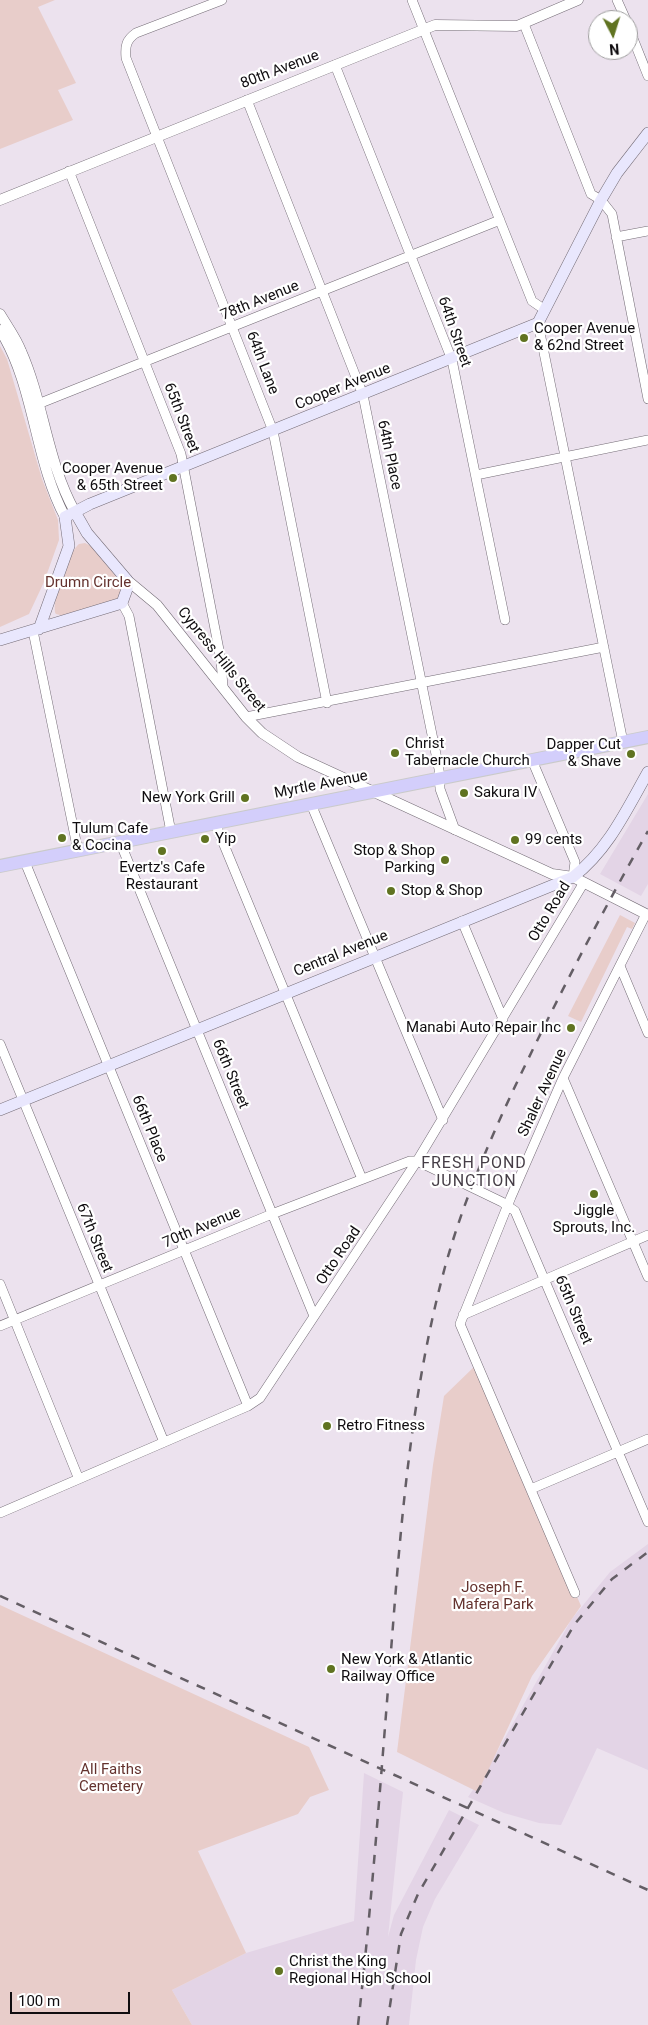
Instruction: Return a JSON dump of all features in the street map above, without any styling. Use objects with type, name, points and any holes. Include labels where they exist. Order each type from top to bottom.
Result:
[{"type":"main road","points":[[538,323],[617,172],[648,133]]},
{"type":"main road","name":"Cooper Avenue","points":[[70,514],[184,466],[452,360],[538,323]]},
{"type":"main road","points":[[36,630],[69,546],[70,514]]},
{"type":"main road","name":"Cypress Hills Street","points":[[70,514],[126,580]]},
{"type":"main road","points":[[69,546],[79,540],[92,540]]},
{"type":"main road","points":[[0,640],[122,602],[127,589],[126,580]]},
{"type":"main road","name":"Myrtle Avenue","points":[[0,866],[648,737]]},
{"type":"main road","name":"Central Avenue","points":[[0,1110],[572,877],[587,866],[608,843],[648,772]]},
{"type":"street","name":"64th Lane","points":[[222,0],[136,33],[128,39],[125,48],[126,58],[273,431],[327,703]]},
{"type":"street","points":[[412,0],[532,301],[545,310]]},
{"type":"street","name":"80th Avenue","points":[[0,200],[157,135],[435,25],[517,26],[578,0]]},
{"type":"street","points":[[524,24],[591,194],[601,200],[612,214],[648,398]]},
{"type":"street","points":[[638,51],[648,76]]},
{"type":"street","name":"64th Street","points":[[335,65],[452,360],[505,620]]},
{"type":"street","name":"64th Place","points":[[247,100],[363,395],[422,684],[440,789],[456,830]]},
{"type":"street","name":"65th Street","points":[[69,171],[184,466],[221,660],[223,687]]},
{"type":"street","name":"78th Avenue","points":[[34,406],[500,220]]},
{"type":"street","points":[[616,237],[648,231]]},
{"type":"street","name":"Cypress Hills Street","points":[[0,314],[21,351],[54,496],[70,514]]},
{"type":"street","points":[[538,323],[623,742]]},
{"type":"street","name":"Cypress Hills Street","points":[[0,330],[34,406]]},
{"type":"street","points":[[476,475],[648,440]]},
{"type":"street","name":"Cypress Hills Street","points":[[126,580],[157,605],[246,718],[262,733],[298,757],[552,874],[572,877],[647,915]]},
{"type":"street","points":[[122,602],[129,616],[172,832]]},
{"type":"street","points":[[36,630],[78,851]]},
{"type":"street","points":[[246,718],[604,647]]},
{"type":"street","points":[[532,760],[574,862],[572,877]]},
{"type":"street","points":[[311,804],[373,957],[443,1120]]},
{"type":"street","points":[[215,823],[362,1179]]},
{"type":"street","name":"66th Street","points":[[120,842],[314,1316]]},
{"type":"street","name":"66th Place","points":[[25,862],[248,1406]]},
{"type":"street","name":"Otto Road","points":[[0,1512],[78,1477],[248,1406],[260,1398],[363,1246],[443,1120],[583,884]]},
{"type":"street","name":"Shaler Avenue","points":[[463,1315],[507,1205],[563,1078],[647,915]]},
{"type":"street","points":[[462,921],[503,1019]]},
{"type":"street","points":[[620,966],[648,1033]]},
{"type":"street","name":"67th Street","points":[[0,1044],[164,1442]]},
{"type":"street","points":[[563,1078],[648,1277]]},
{"type":"street","name":"70th Avenue","points":[[0,1326],[272,1214],[410,1161],[417,1161]]},
{"type":"street","name":"65th Street","points":[[417,1161],[507,1205],[515,1211],[648,1522]]},
{"type":"street","points":[[575,1593],[460,1324],[463,1315],[648,1235]]},
{"type":"street","points":[[0,1284],[78,1477]]},
{"type":"street","points":[[531,1489],[648,1439]]},
{"type":"shaded area","points":[[648,794],[648,884],[641,896],[600,874]]},
{"type":"shaded area","points":[[648,1544],[648,1770],[597,1748],[561,1825],[539,1823],[504,1813],[468,1797],[488,1768],[571,1620],[610,1572]]},
{"type":"shaded area","points":[[364,1773],[403,1792],[388,1937],[394,1915],[449,1810],[479,1825],[435,1899],[423,1927],[416,1960],[409,2025],[192,2025],[172,1990],[246,1953],[354,1921]]},
{"type":"green space","points":[[0,0],[55,0],[38,7],[76,83],[58,90],[73,120],[0,149]]},
{"type":"green space","points":[[0,346],[7,359],[42,479],[58,520],[59,540],[44,582],[29,614],[0,627]]},
{"type":"green space","name":"Drumn Circle","points":[[85,543],[91,546],[123,585],[119,599],[68,617],[56,614],[58,589],[66,566],[75,548],[79,544]]},
{"type":"green space","points":[[620,915],[635,923],[632,929],[627,927],[581,1022],[568,1016]]},
{"type":"green space","name":"Joseph F. Mafera Park","points":[[477,1364],[581,1606],[532,1676],[478,1792],[397,1752],[433,1465],[444,1396]]},
{"type":"green space","name":"All Faiths Cemetery","points":[[0,1605],[309,1747],[329,1790],[310,1797],[298,1814],[198,1851],[246,1953],[172,1990],[192,2025],[0,2025]]},
{"type":"railway","points":[[358,2025],[409,1458],[433,1314],[454,1238],[474,1180],[498,1124],[564,988],[648,831]]},
{"type":"railway","points":[[387,2025],[401,1934],[418,1894],[574,1625],[612,1579],[648,1552]]},
{"type":"railway","points":[[0,1596],[648,1890]]},
{"type":"place","name":"Cooper Avenue & 62nd Street","points":[[524,338]]},
{"type":"place","name":"Cooper Avenue & 65th Street","points":[[173,478]]},
{"type":"place","name":"Christ Tabernacle Church","points":[[395,753]]},
{"type":"place","name":"Dapper Cut & Shave","points":[[631,754]]},
{"type":"place","name":"Sakura IV","points":[[464,793]]},
{"type":"place","name":"New York Grill","points":[[245,798]]},
{"type":"place","name":"Tulum Cafe & Cocina","points":[[62,838]]},
{"type":"place","name":"Yip","points":[[205,839]]},
{"type":"place","name":"99 cents","points":[[515,840]]},
{"type":"place","name":"Evertz's Cafe Restaurant","points":[[162,851]]},
{"type":"place","name":"Stop & Shop Parking","points":[[445,860]]},
{"type":"place","name":"Stop & Shop","points":[[391,891]]},
{"type":"place","name":"Manabi Auto Repair Inc","points":[[571,1028]]},
{"type":"place","name":"Jiggle Sprouts, Inc.","points":[[594,1194]]},
{"type":"place","name":"Retro Fitness","points":[[327,1426]]},
{"type":"place","name":"New York & Atlantic Railway Office","points":[[331,1669]]},
{"type":"place","name":"Christ the King Regional High School","points":[[279,1971]]},
{"type":"district","name":"FRESH POND JUNCTION","points":[[474,1173]]}]
